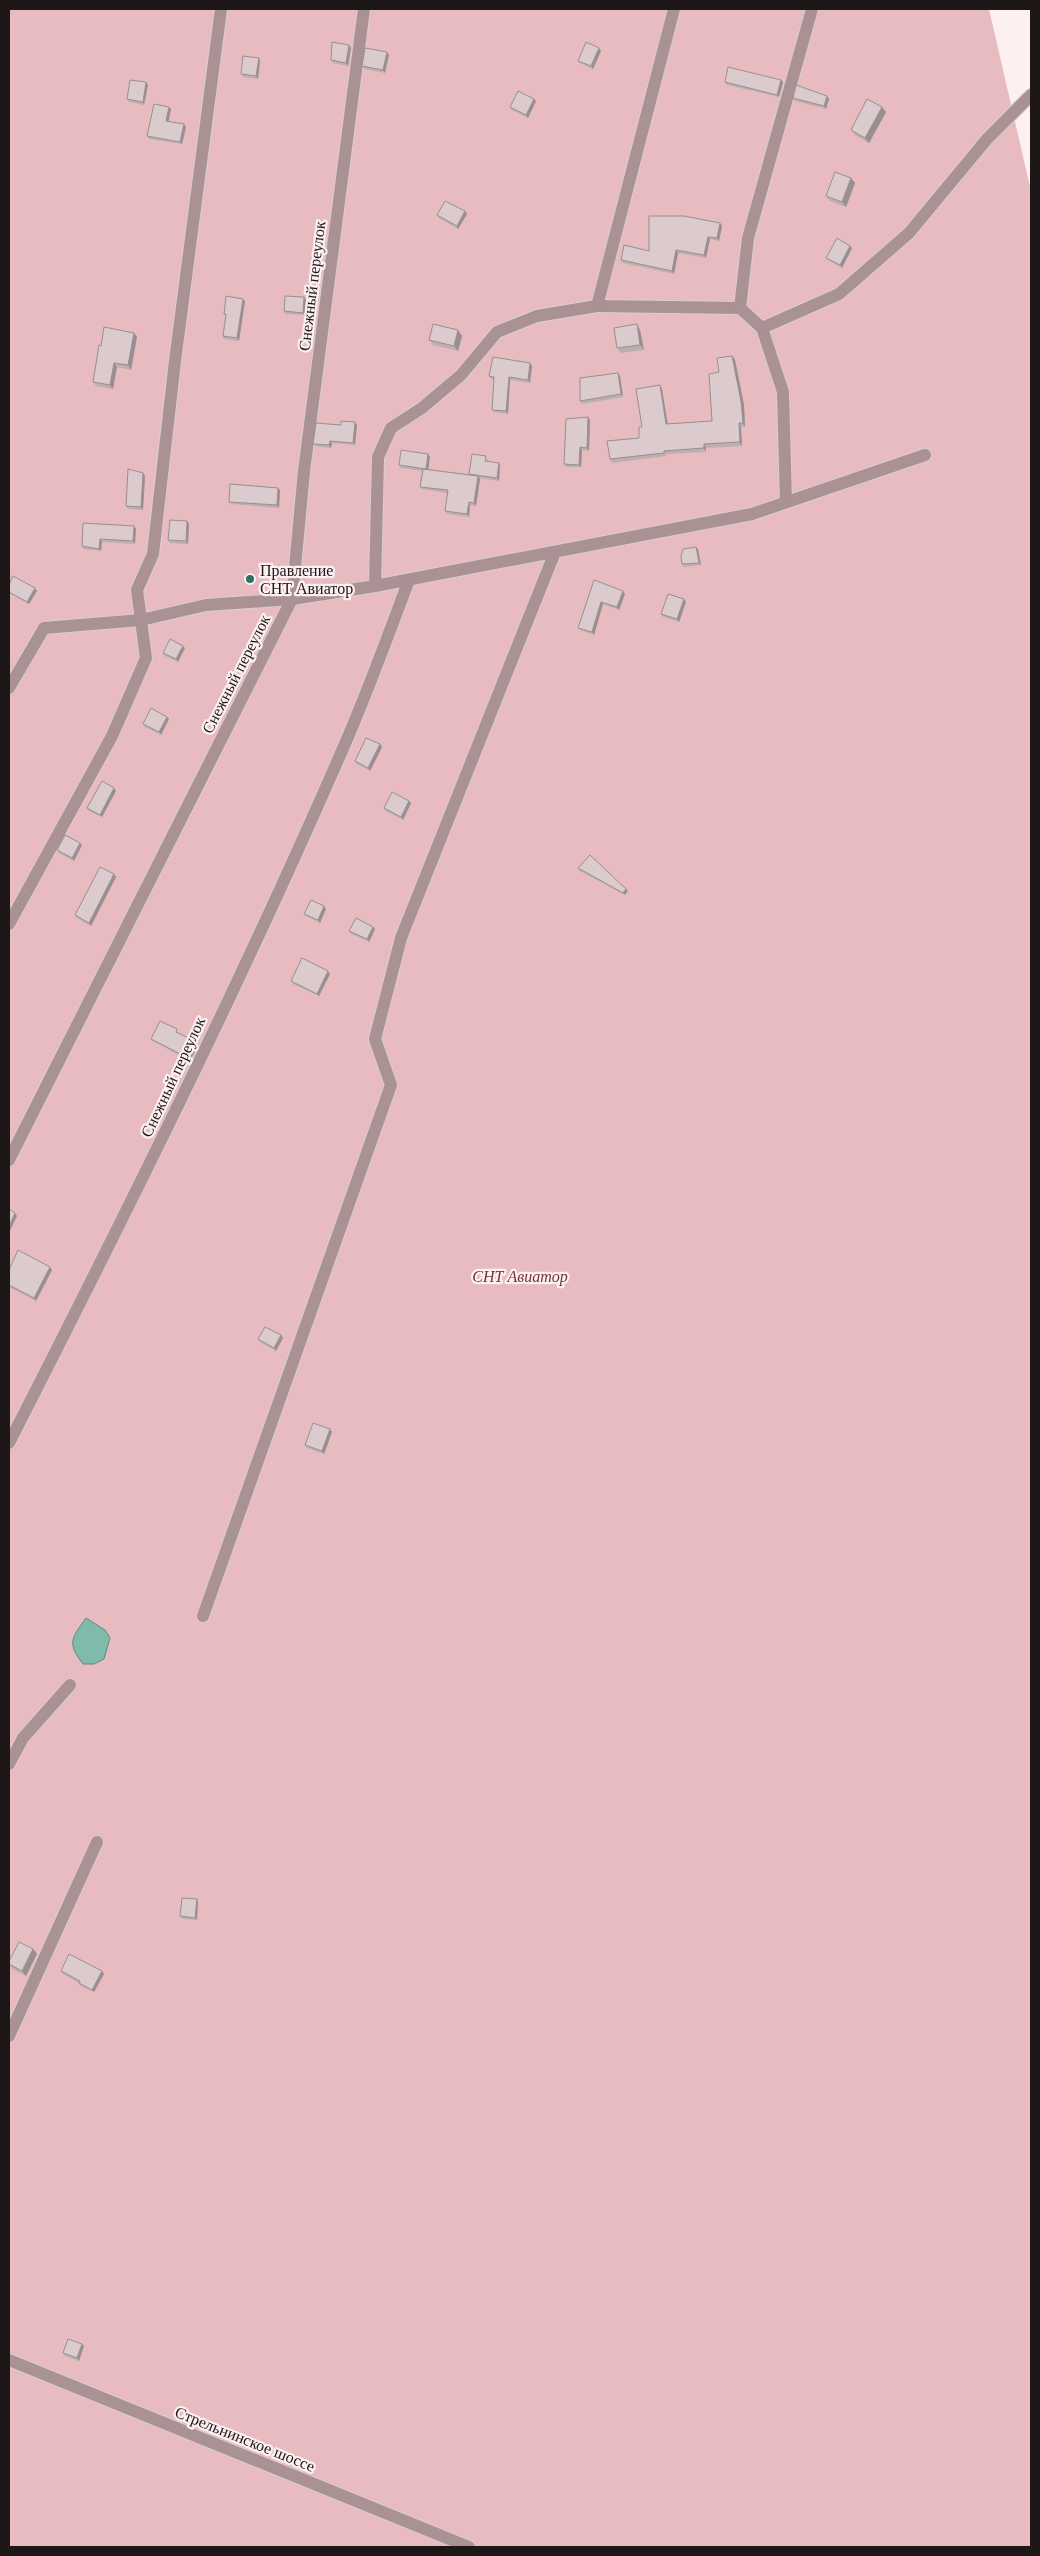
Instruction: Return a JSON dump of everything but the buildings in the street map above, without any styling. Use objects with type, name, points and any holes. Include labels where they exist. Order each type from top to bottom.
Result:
[{"type":"street","points":[[9,924],[112,736],[146,658],[137,590],[153,554],[175,361],[222,9]]},
{"type":"street","name":"Снежный переулок","points":[[9,1160],[292,599],[304,471],[364,9]]},
{"type":"street","points":[[597,306],[674,9]]},
{"type":"street","points":[[740,308],[748,238],[812,9]]},
{"type":"street","points":[[762,328],[839,294],[909,233],[988,139],[1031,96]]},
{"type":"street","points":[[375,586],[378,457],[391,428],[422,408],[461,375],[497,332],[537,316],[597,306],[740,308],[762,328],[783,392],[786,502]]},
{"type":"street","points":[[9,688],[44,628],[141,620],[206,605],[292,599],[375,586],[752,514],[925,455]]},
{"type":"street","points":[[203,1616],[391,1084],[376,1039],[401,938],[555,552]]},
{"type":"street","name":"Снежный переулок","points":[[9,1443],[135,1195],[250,951],[341,752],[409,580]]},
{"type":"street","points":[[9,1764],[23,1738],[70,1684]]},
{"type":"street","points":[[9,2036],[96,1842]]},
{"type":"street","name":"Стрельнинское шоссе","points":[[9,2360],[469,2547]]},
{"type":"green space","name":"СНТ Авиатор","points":[[9,9],[989,9],[1031,191],[1031,2547],[9,2547]]},
{"type":"shaded area","points":[[86,1618],[105,1630],[110,1638],[104,1659],[94,1664],[83,1664],[73,1646],[74,1636]]},
{"type":"place","name":"Правление СНТ Авиатор","points":[[250,579]]}]
